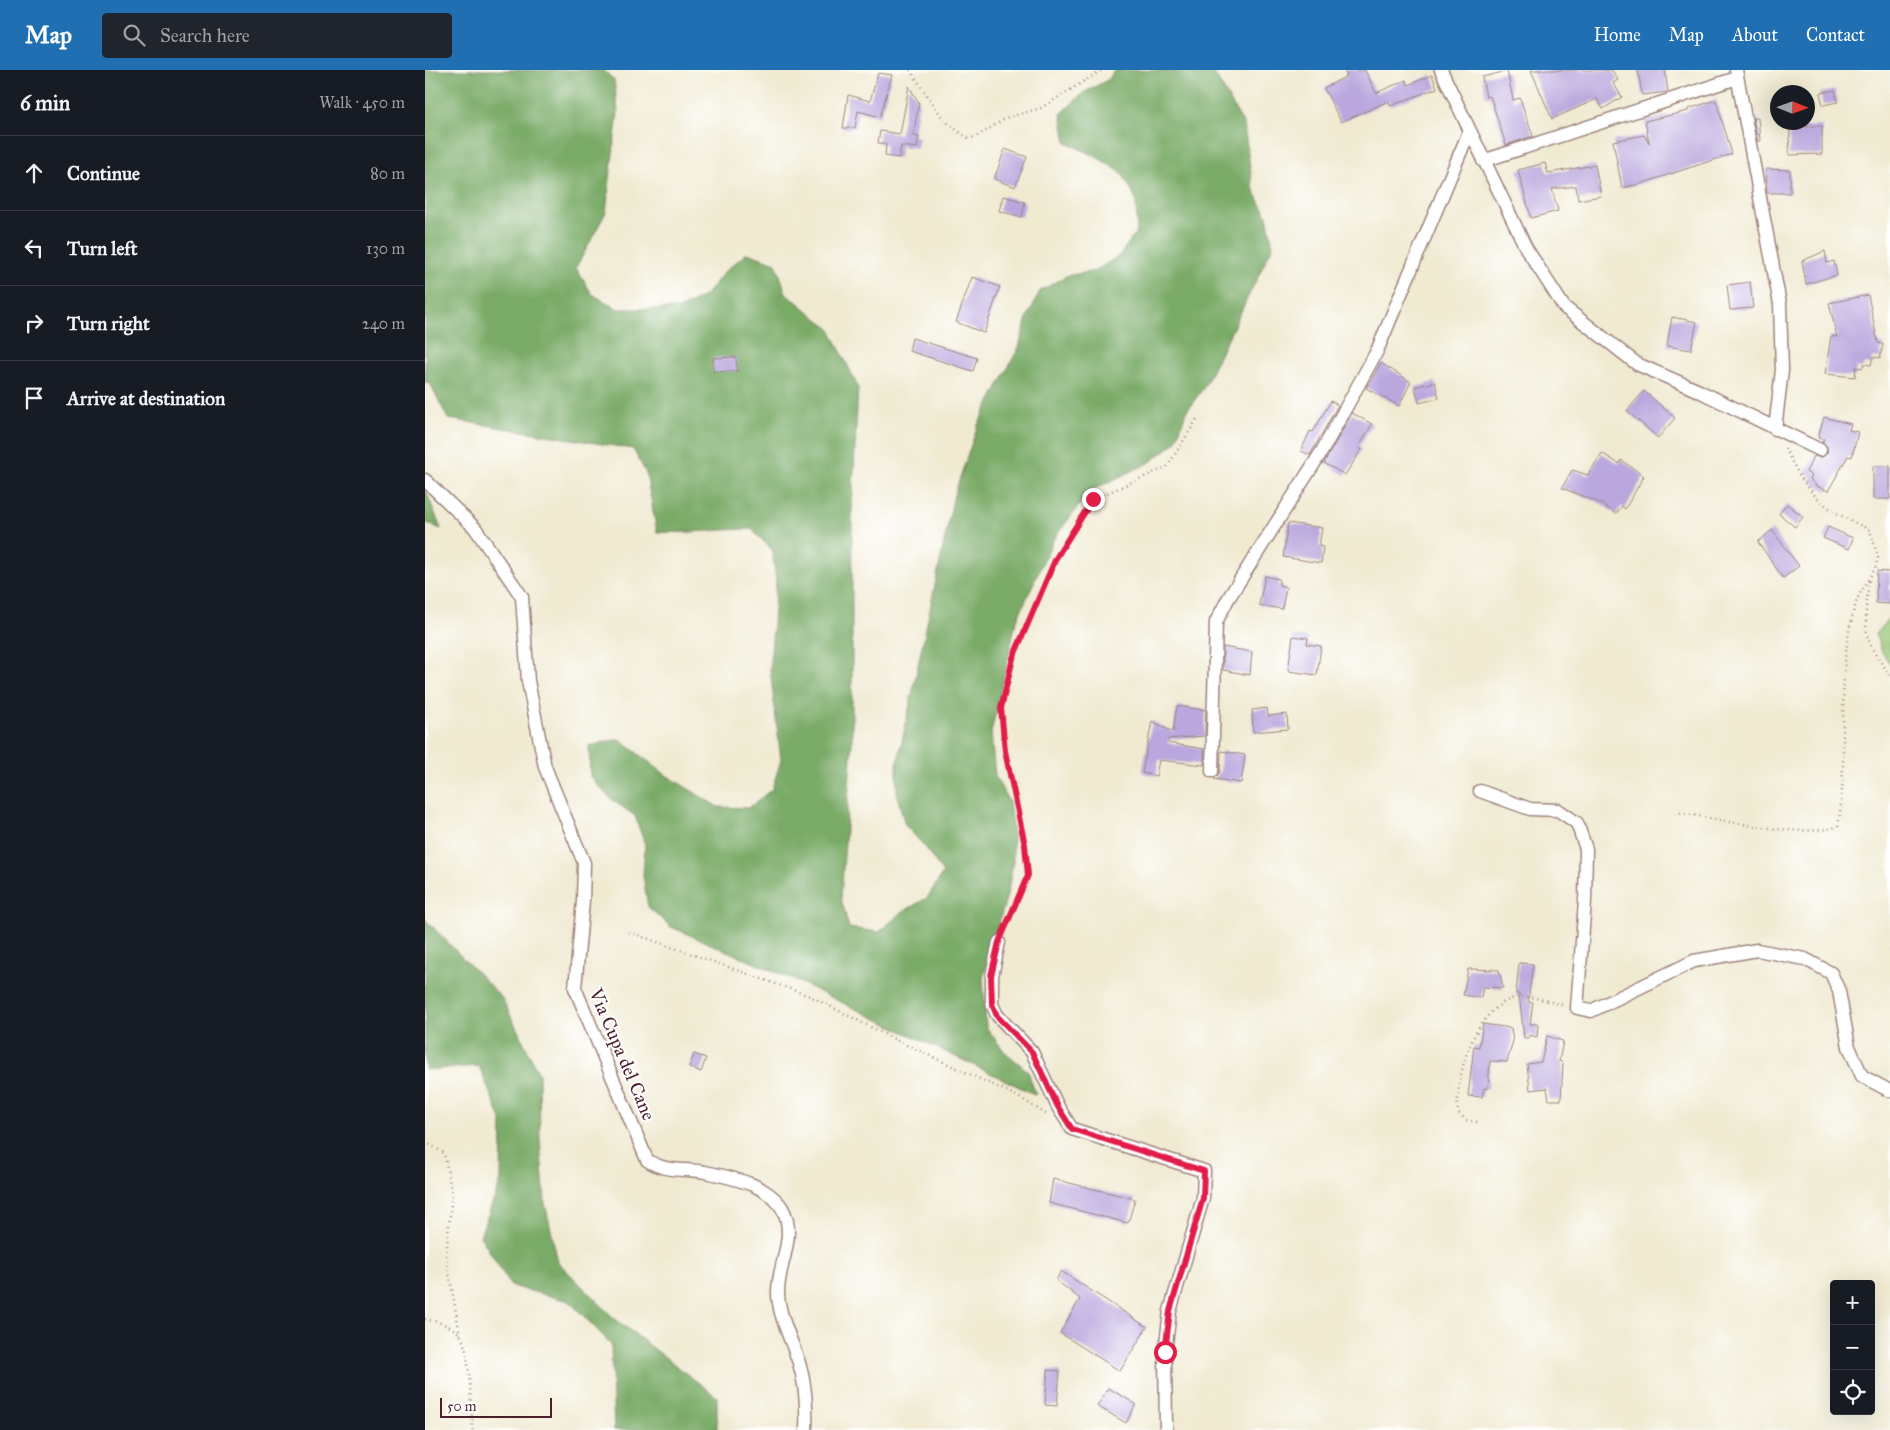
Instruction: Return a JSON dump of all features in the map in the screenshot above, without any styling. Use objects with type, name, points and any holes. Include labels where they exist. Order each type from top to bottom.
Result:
[{"type":"street","points":[[1441,70],[1526,248],[1564,307],[1637,364],[1699,390],[1820,450]]},
{"type":"street","points":[[1483,160],[1736,74],[1780,304],[1781,370],[1775,429]]},
{"type":"street","points":[[1212,772],[1217,622],[1228,599],[1322,451],[1377,351],[1469,132]]},
{"type":"street","name":"Via Cupa del Cane","points":[[425,480],[475,528],[522,597],[528,681],[545,767],[584,863],[583,901],[575,988],[647,1160],[657,1168],[704,1172],[753,1185],[768,1194],[782,1207],[788,1225],[787,1244],[778,1292],[780,1306],[800,1365],[807,1400],[806,1430]]},
{"type":"street","points":[[1480,791],[1530,808],[1557,810],[1577,823],[1586,849],[1585,901],[1577,1008],[1591,1011],[1694,961],[1757,950],[1805,959],[1831,973],[1839,991],[1849,1047],[1862,1076],[1890,1090]]},
{"type":"street","points":[[999,942],[991,976],[992,1004],[997,1016],[1032,1052],[1058,1107],[1072,1129],[1204,1171],[1203,1198],[1170,1311],[1165,1352],[1166,1430]]},
{"type":"path","points":[[910,70],[944,120],[967,138],[976,137],[1006,118],[1041,108],[1102,70]]},
{"type":"path","points":[[999,942],[1028,875],[1025,845],[1005,751],[1001,708],[1013,658],[1056,558],[1093,499],[1167,467],[1197,419]]},
{"type":"path","points":[[1775,429],[1800,479],[1817,498],[1837,513],[1870,530],[1878,558],[1875,570],[1869,581],[1866,618],[1868,634],[1871,645],[1890,676]]},
{"type":"path","points":[[1675,812],[1777,828],[1814,830],[1839,826],[1842,803],[1842,750],[1847,644],[1855,604],[1875,570]]},
{"type":"path","points":[[629,932],[810,996],[898,1041],[1017,1096],[1050,1117]]},
{"type":"path","points":[[1477,1122],[1466,1120],[1458,1112],[1457,1097],[1466,1052],[1483,1024],[1500,1005],[1516,998],[1533,998],[1577,1008]]},
{"type":"path","points":[[425,1142],[444,1153],[453,1194],[446,1255],[460,1335],[468,1363],[473,1430]]},
{"type":"path","points":[[425,1319],[442,1322],[460,1335]]},
{"type":"green space","points":[[425,70],[604,70],[614,80],[618,112],[606,212],[576,268],[592,294],[618,309],[679,309],[706,295],[724,272],[747,253],[776,263],[786,293],[830,329],[858,387],[852,510],[852,743],[841,898],[849,928],[879,932],[902,912],[927,898],[943,873],[926,848],[905,825],[897,795],[897,765],[954,495],[978,425],[1019,347],[1027,318],[1040,291],[1066,276],[1095,271],[1120,255],[1137,231],[1136,199],[1122,173],[1095,156],[1066,142],[1061,114],[1083,93],[1109,79],[1114,70],[1213,71],[1244,125],[1253,188],[1267,216],[1273,246],[1204,387],[1186,412],[1176,442],[1149,463],[1090,491],[1053,540],[1016,622],[991,733],[995,776],[1009,802],[1013,833],[1013,864],[1007,895],[983,978],[986,1027],[1004,1051],[1028,1071],[1036,1095],[801,983],[671,927],[648,907],[643,876],[645,845],[635,816],[611,799],[590,777],[589,746],[619,739],[666,775],[718,807],[749,808],[772,789],[781,760],[770,669],[776,580],[772,550],[751,529],[657,532],[646,473],[633,449],[448,419],[430,383],[425,382]]},
{"type":"green space","points":[[425,488],[441,529],[425,522]]},
{"type":"green space","points":[[1890,619],[1890,664],[1882,652],[1875,634]]},
{"type":"green space","points":[[425,919],[502,998],[539,1074],[540,1140],[545,1203],[558,1262],[614,1318],[717,1397],[717,1430],[614,1430],[611,1344],[569,1301],[511,1286],[480,1236],[501,1180],[502,1122],[479,1066],[425,1070]]},
{"type":"building","points":[[1344,70],[1365,70],[1376,93],[1406,80],[1408,85],[1432,75],[1437,88],[1390,106],[1389,101],[1341,122],[1324,88],[1347,76]]},
{"type":"building","points":[[1531,70],[1612,70],[1618,80],[1613,83],[1622,97],[1603,109],[1597,99],[1552,119]]},
{"type":"building","points":[[1638,70],[1665,70],[1668,92],[1642,95]]},
{"type":"building","points":[[1507,71],[1513,100],[1520,98],[1533,136],[1506,145],[1490,96],[1486,97],[1482,77]]},
{"type":"building","points":[[878,73],[892,75],[880,117],[858,111],[855,128],[843,128],[848,95],[870,101]]},
{"type":"building","points":[[909,86],[919,103],[913,136],[919,137],[917,148],[901,146],[899,158],[885,156],[886,144],[878,143],[880,131],[900,134]]},
{"type":"building","points":[[1835,90],[1838,102],[1823,105],[1820,93]]},
{"type":"building","points":[[1716,100],[1732,154],[1622,188],[1613,141],[1644,135],[1649,143],[1645,121],[1688,111],[1688,109]]},
{"type":"building","points":[[1753,118],[1758,118],[1760,140],[1758,142]]},
{"type":"building","points":[[1815,126],[1822,126],[1822,154],[1789,155],[1790,130],[1815,130]]},
{"type":"building","points":[[1005,149],[1027,157],[1015,187],[994,179]]},
{"type":"building","points":[[1545,163],[1548,173],[1595,165],[1601,196],[1578,200],[1576,186],[1552,189],[1558,211],[1531,218],[1518,170]]},
{"type":"building","points":[[1766,169],[1790,170],[1790,193],[1767,193]]},
{"type":"building","points":[[1003,196],[1025,202],[1022,217],[999,211]]},
{"type":"building","points":[[1825,251],[1827,263],[1834,261],[1837,275],[1806,284],[1802,261]]},
{"type":"building","points":[[972,277],[1000,287],[984,333],[956,322]]},
{"type":"building","points":[[1750,282],[1753,308],[1730,310],[1727,285]]},
{"type":"building","points":[[1868,295],[1878,343],[1883,344],[1880,358],[1873,357],[1871,365],[1864,364],[1862,368],[1856,367],[1855,377],[1825,374],[1831,336],[1837,337],[1829,303]]},
{"type":"building","points":[[1672,317],[1697,322],[1691,350],[1667,346]]},
{"type":"building","points":[[912,338],[977,358],[973,371],[909,351]]},
{"type":"building","points":[[736,357],[737,371],[713,372],[713,358]]},
{"type":"building","points":[[1381,363],[1411,382],[1399,406],[1366,388]]},
{"type":"building","points":[[1435,382],[1439,398],[1419,403],[1415,387]]},
{"type":"building","points":[[1644,391],[1675,418],[1658,438],[1627,411]]},
{"type":"building","points":[[1331,401],[1338,405],[1310,455],[1301,451],[1310,431],[1313,432]]},
{"type":"building","points":[[1352,413],[1372,424],[1359,447],[1362,449],[1345,475],[1324,463]]},
{"type":"building","points":[[1824,417],[1851,424],[1849,430],[1858,432],[1852,457],[1848,456],[1828,491],[1816,486],[1810,479],[1812,476],[1806,472],[1814,456],[1821,458],[1827,453],[1827,446],[1822,442],[1824,439],[1818,438]]},
{"type":"building","points":[[1602,453],[1619,464],[1621,460],[1644,476],[1625,509],[1622,506],[1616,514],[1600,503],[1562,488],[1572,470],[1588,475]]},
{"type":"building","points":[[1873,466],[1890,466],[1890,499],[1873,499]]},
{"type":"building","points":[[1787,504],[1803,517],[1795,527],[1779,514]]},
{"type":"building","points":[[1288,523],[1322,528],[1319,546],[1323,547],[1321,563],[1283,557]]},
{"type":"building","points":[[1828,527],[1853,538],[1849,549],[1823,538]]},
{"type":"building","points":[[1772,530],[1799,566],[1783,578],[1758,542]]},
{"type":"building","points":[[1877,571],[1890,572],[1890,604],[1876,603]]},
{"type":"building","points":[[1265,576],[1279,579],[1279,585],[1286,587],[1282,609],[1259,605]]},
{"type":"building","points":[[1293,636],[1308,638],[1307,644],[1321,646],[1317,675],[1288,671]]},
{"type":"building","points":[[1223,647],[1252,652],[1250,675],[1223,670]]},
{"type":"building","points":[[1177,706],[1206,710],[1205,736],[1168,739],[1168,743],[1204,749],[1204,765],[1159,760],[1156,776],[1142,773],[1152,721],[1173,732]]},
{"type":"building","points":[[1267,708],[1268,716],[1287,714],[1288,729],[1253,732],[1252,710]]},
{"type":"building","points":[[1221,751],[1245,755],[1241,783],[1214,779],[1220,772]]},
{"type":"building","points":[[1519,963],[1533,964],[1528,1002],[1533,1002],[1530,1024],[1538,1024],[1537,1037],[1529,1035],[1529,1038],[1524,1038],[1519,994],[1516,994]]},
{"type":"building","points":[[1468,969],[1499,970],[1503,988],[1483,987],[1481,998],[1463,995]]},
{"type":"building","points":[[1483,1024],[1511,1028],[1513,1041],[1507,1062],[1490,1061],[1488,1089],[1484,1088],[1482,1097],[1468,1096],[1474,1046],[1479,1047]]},
{"type":"building","points":[[1547,1036],[1563,1041],[1559,1061],[1563,1063],[1561,1100],[1549,1100],[1547,1088],[1530,1090],[1527,1064],[1541,1062]]},
{"type":"building","points":[[694,1054],[706,1058],[701,1072],[689,1067]]},
{"type":"building","points":[[1053,1179],[1135,1199],[1128,1223],[1049,1203]]},
{"type":"building","points":[[1061,1271],[1147,1327],[1120,1371],[1060,1333],[1080,1299],[1056,1280]]},
{"type":"building","points":[[1048,1370],[1060,1371],[1057,1406],[1045,1405]]},
{"type":"building","points":[[1108,1388],[1136,1404],[1126,1423],[1097,1406]]},
{"type":"route","points":[[1093,499],[1056,558],[1013,658],[1001,708],[1005,751],[1025,845],[1028,875],[999,942],[991,976],[992,1004],[997,1016],[1032,1052],[1058,1107],[1072,1129],[1120,1146],[1204,1171],[1203,1198],[1170,1311],[1165,1352]]}]
